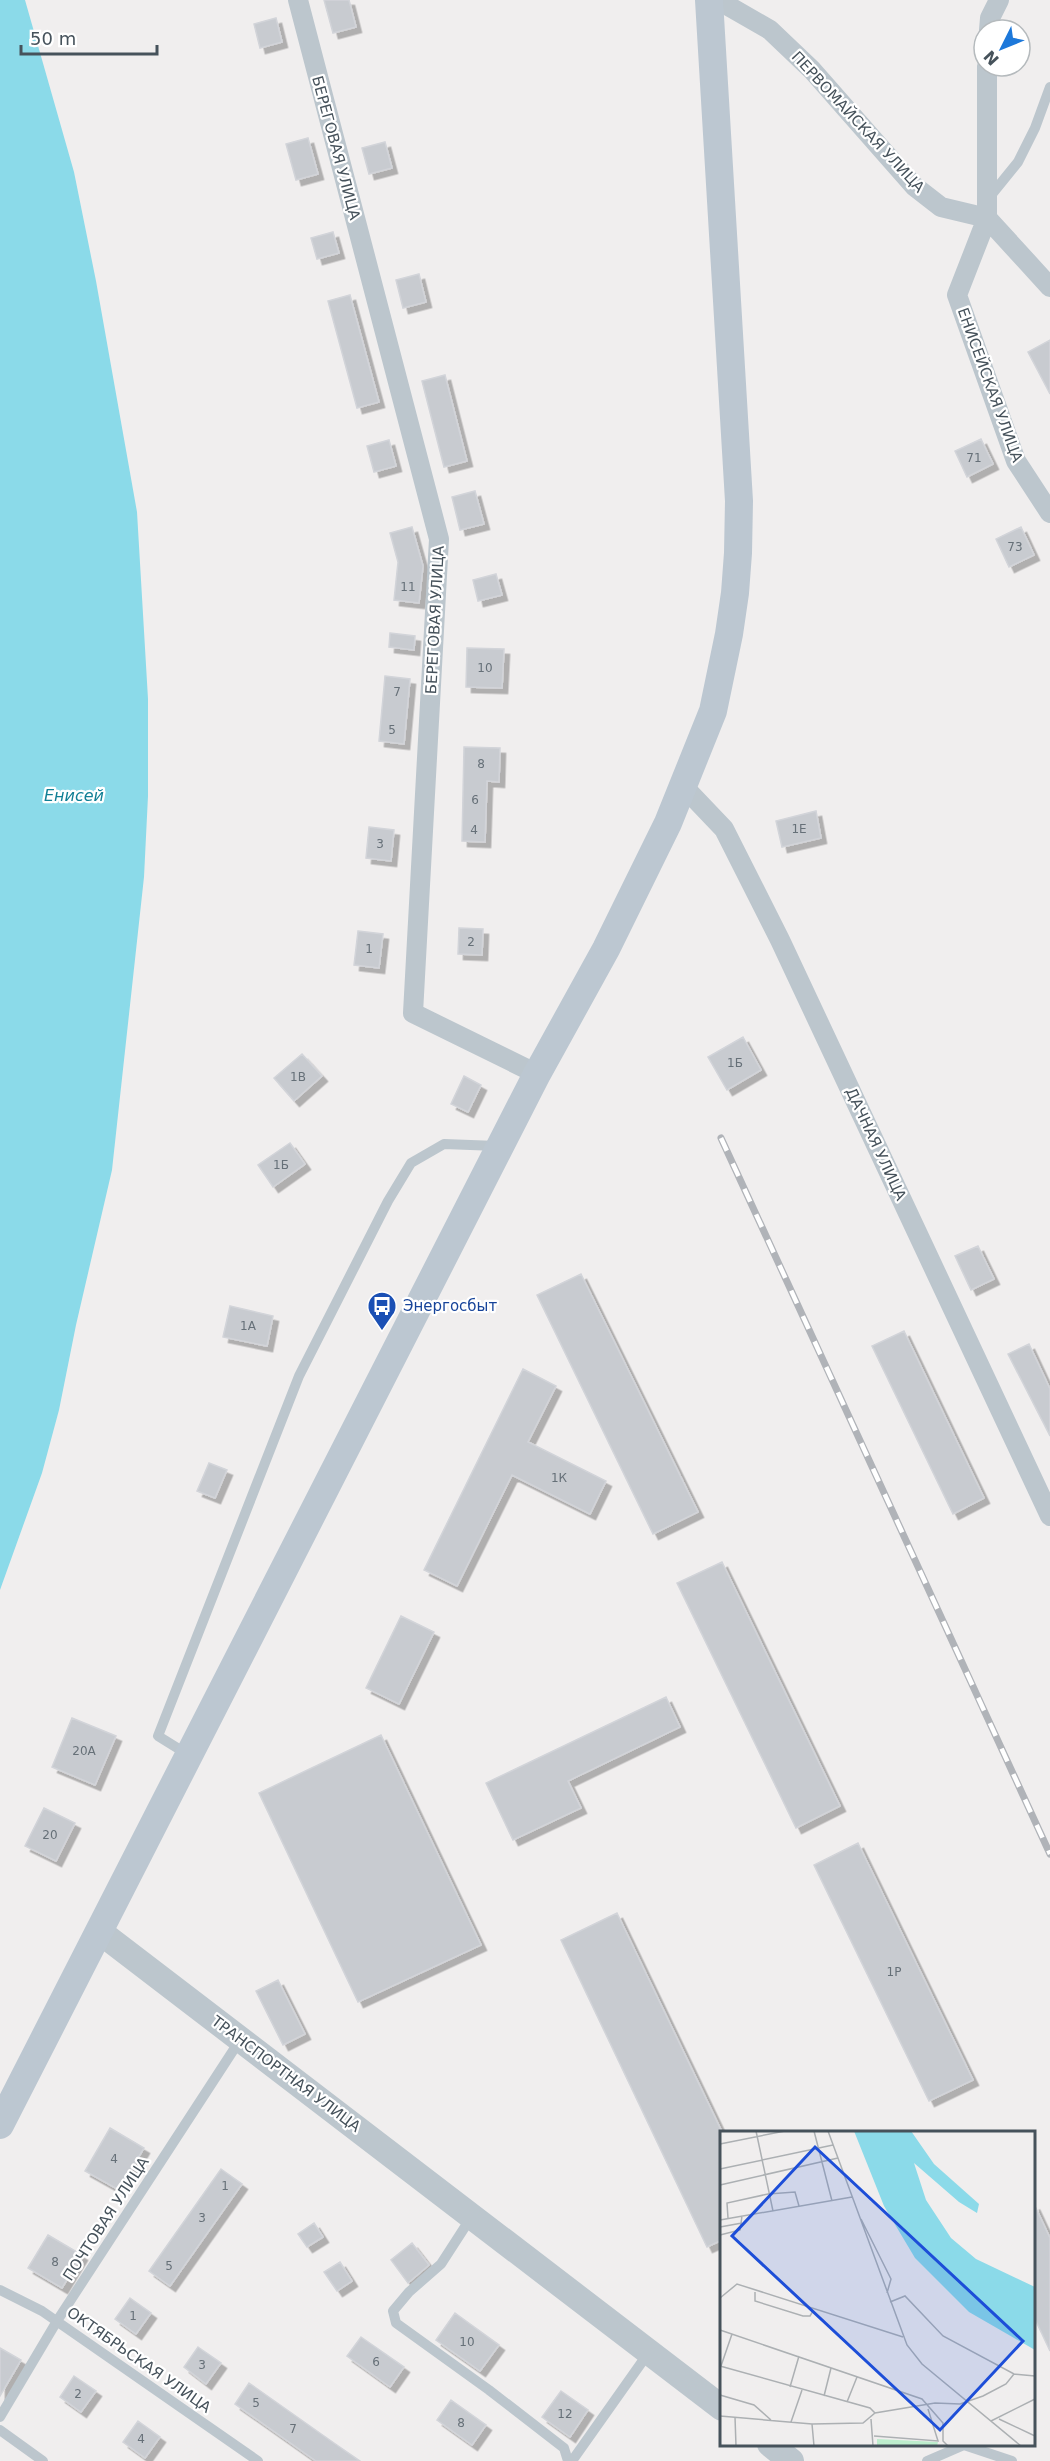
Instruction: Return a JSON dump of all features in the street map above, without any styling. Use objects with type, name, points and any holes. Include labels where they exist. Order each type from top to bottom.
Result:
[{"type":"main road","points":[[0,2125],[537,1074],[606,949],[643,875],[712,711],[729,634],[738,553],[739,501],[709,0]]},
{"type":"street","name":"БЕРЕГОВАЯ УЛИЦА","points":[[298,0],[439,539],[413,1013],[537,1074]]},
{"type":"street","name":"ПЕРВОМАЙСКАЯ УЛИЦА","points":[[718,0],[770,30],[812,70],[914,186],[941,207],[987,209]]},
{"type":"street","points":[[990,18],[999,0]]},
{"type":"street","points":[[987,78],[987,209],[1050,287]]},
{"type":"street","name":"ЕНИСЕЙСКАЯ УЛИЦА","points":[[987,209],[957,295],[1016,461],[1050,513]]},
{"type":"street","name":"ДАЧНАЯ УЛИЦА","points":[[682,786],[724,829],[746,870],[1049,1511]]},
{"type":"street","name":"ТРАНСПОРТНАЯ УЛИЦА","points":[[100,1932],[720,2406]]},
{"type":"street","points":[[771,2446],[791,2461]]},
{"type":"lane","points":[[987,209],[1018,162],[1035,128],[1050,87]]},
{"type":"lane","points":[[190,1755],[158,1736],[299,1376],[388,1201],[411,1163],[444,1144],[500,1146]]},
{"type":"lane","name":"ПОЧТОВАЯ УЛИЦА","points":[[0,2417],[57,2321],[240,2040]]},
{"type":"lane","points":[[472,2216],[441,2265],[409,2292],[393,2311],[396,2323],[564,2448],[570,2461],[649,2352]]},
{"type":"lane","name":"ОКТЯБРЬСКАЯ УЛИЦА","points":[[0,2290],[42,2311],[258,2461]]},
{"type":"lane","points":[[0,2430],[43,2461]]},
{"type":"lane","points":[[927,2461],[962,2446]]},
{"type":"lane","points":[[967,2446],[1012,2461]]},
{"type":"water","name":"Енисей","points":[[0,0],[25,0],[74,172],[96,281],[137,512],[148,699],[148,796],[144,877],[112,1170],[59,1410],[42,1473],[0,1590]]},
{"type":"building","points":[[324,0],[349,0],[356,27],[333,33]]},
{"type":"building","points":[[276,18],[282,42],[260,48],[254,24]]},
{"type":"building","points":[[308,138],[318,174],[296,180],[286,144]]},
{"type":"building","points":[[385,142],[392,168],[369,174],[362,148]]},
{"type":"building","points":[[333,232],[339,253],[317,259],[311,238]]},
{"type":"building","points":[[419,274],[426,302],[403,308],[396,280]]},
{"type":"building","points":[[350,295],[379,402],[357,408],[328,301]]},
{"type":"building","points":[[1050,340],[1050,394],[1028,352]]},
{"type":"building","points":[[445,375],[467,461],[444,467],[422,381]]},
{"type":"building","points":[[981,439],[993,464],[967,477],[955,451]]},
{"type":"building","points":[[389,440],[396,466],[374,472],[367,446]]},
{"type":"building","points":[[475,491],[484,524],[460,530],[452,497]]},
{"type":"building","points":[[412,527],[423,566],[419,603],[394,600],[398,562],[390,533]]},
{"type":"building","points":[[1021,527],[1034,555],[1009,567],[996,539]]},
{"type":"building","points":[[496,574],[502,595],[478,601],[473,580]]},
{"type":"building","points":[[390,633],[415,636],[414,650],[389,647]]},
{"type":"building","points":[[467,648],[504,649],[502,688],[466,687]]},
{"type":"building","points":[[385,676],[410,679],[404,744],[379,741]]},
{"type":"building","points":[[464,747],[500,748],[499,782],[487,781],[485,842],[462,841]]},
{"type":"building","points":[[816,811],[821,838],[782,847],[776,821]]},
{"type":"building","points":[[369,827],[394,830],[391,861],[366,858]]},
{"type":"building","points":[[459,928],[483,929],[482,955],[458,954]]},
{"type":"building","points":[[358,931],[383,934],[379,968],[354,965]]},
{"type":"building","points":[[743,1037],[761,1070],[727,1090],[708,1057]]},
{"type":"building","points":[[302,1054],[322,1076],[294,1101],[274,1078]]},
{"type":"building","points":[[464,1076],[481,1085],[468,1112],[451,1104]]},
{"type":"building","points":[[290,1143],[305,1164],[273,1187],[258,1165]]},
{"type":"building","points":[[978,1246],[994,1279],[971,1290],[955,1256]]},
{"type":"building","points":[[581,1274],[698,1512],[653,1534],[537,1295]]},
{"type":"building","points":[[230,1306],[273,1316],[267,1346],[223,1337]]},
{"type":"building","points":[[904,1331],[984,1498],[953,1514],[872,1346]]},
{"type":"building","points":[[1029,1344],[1050,1389],[1050,1436],[1008,1354]]},
{"type":"building","points":[[523,1369],[556,1386],[528,1442],[606,1481],[590,1514],[512,1475],[457,1586],[424,1570]]},
{"type":"building","points":[[209,1463],[227,1470],[215,1498],[197,1491]]},
{"type":"building","points":[[722,1562],[840,1806],[796,1828],[677,1583]]},
{"type":"building","points":[[401,1616],[434,1632],[399,1704],[366,1688]]},
{"type":"building","points":[[666,1697],[680,1727],[568,1781],[581,1808],[513,1840],[486,1783]]},
{"type":"building","points":[[72,1718],[116,1736],[95,1785],[52,1767]]},
{"type":"building","points":[[381,1735],[481,1945],[358,2002],[259,1793]]},
{"type":"building","points":[[44,1808],[75,1823],[56,1861],[25,1846]]},
{"type":"building","points":[[858,1843],[973,2080],[929,2101],[814,1865]]},
{"type":"building","points":[[617,1913],[722,2131],[720,2241],[707,2247],[561,1940]]},
{"type":"building","points":[[278,1980],[305,2034],[283,2045],[256,1991]]},
{"type":"building","points":[[110,2128],[144,2148],[119,2190],[85,2171]]},
{"type":"building","points":[[221,2169],[242,2184],[170,2286],[149,2271]]},
{"type":"building","points":[[1035,2206],[1050,2238],[1050,2351],[1035,2319]]},
{"type":"building","points":[[314,2223],[323,2237],[307,2247],[298,2234]]},
{"type":"building","points":[[48,2235],[82,2255],[62,2288],[28,2268]]},
{"type":"building","points":[[412,2243],[429,2265],[408,2283],[391,2260]]},
{"type":"building","points":[[340,2262],[352,2281],[337,2291],[324,2272]]},
{"type":"building","points":[[130,2298],[151,2313],[136,2334],[115,2319]]},
{"type":"building","points":[[455,2313],[499,2345],[480,2371],[436,2340]]},
{"type":"building","points":[[361,2337],[404,2367],[390,2387],[347,2356]]},
{"type":"building","points":[[198,2347],[221,2363],[206,2384],[184,2367]]},
{"type":"building","points":[[0,2348],[21,2360],[0,2396]]},
{"type":"building","points":[[74,2376],[96,2391],[81,2412],[60,2397]]},
{"type":"building","points":[[249,2383],[360,2461],[316,2461],[235,2404]]},
{"type":"building","points":[[561,2391],[588,2410],[570,2437],[542,2417]]},
{"type":"building","points":[[451,2400],[486,2425],[472,2445],[437,2420]]},
{"type":"building","points":[[138,2421],[160,2437],[145,2458],[123,2442]]},
{"type":"railway","points":[[721,1138],[1050,1854]]},
{"type":"place","name":"Энергосбыт","points":[[382,1332]]}]
